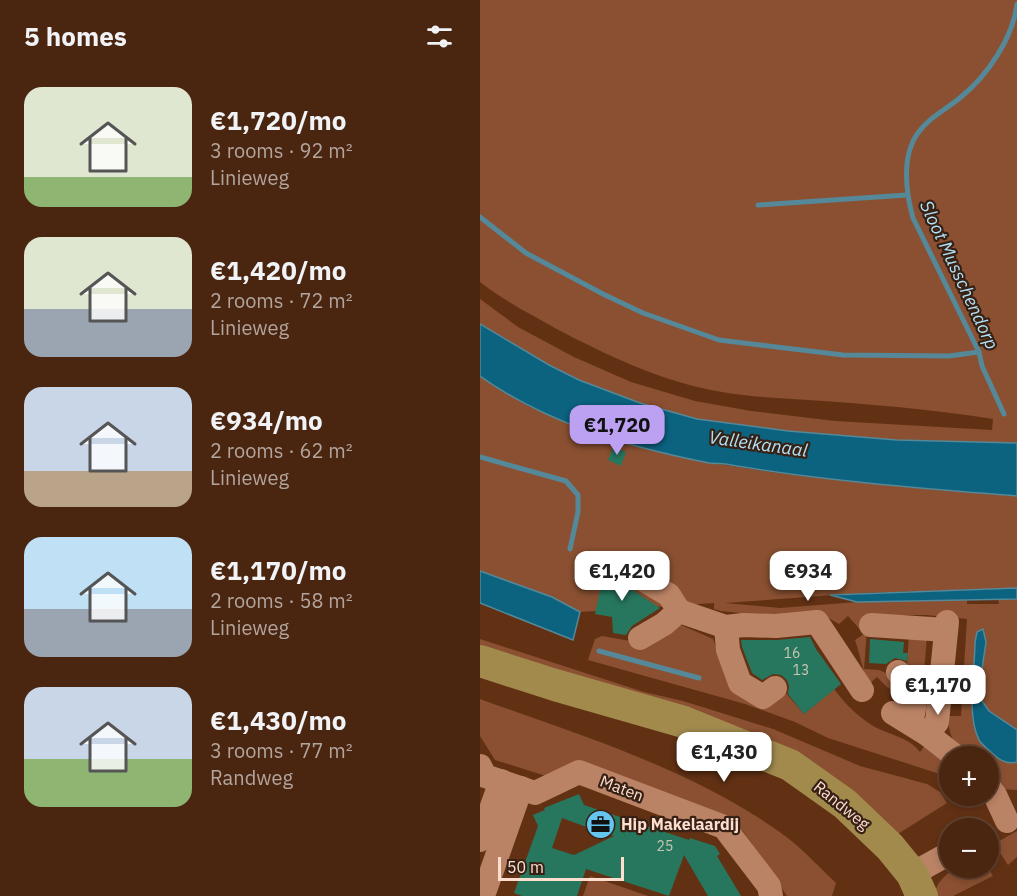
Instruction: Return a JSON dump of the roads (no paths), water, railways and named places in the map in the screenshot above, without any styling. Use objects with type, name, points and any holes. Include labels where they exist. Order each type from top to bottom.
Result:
[{"type":"main road","name":"Randweg","points":[[480,661],[555,686],[779,780],[830,814],[906,888]]},
{"type":"street","points":[[642,579],[669,596],[679,611],[726,627],[817,622],[862,690]]},
{"type":"street","points":[[640,638],[664,624],[679,611]]},
{"type":"street","points":[[871,625],[939,626],[937,722],[910,723]]},
{"type":"street","points":[[726,627],[728,650],[740,683],[763,697],[775,688]]},
{"type":"street","points":[[904,679],[915,704],[910,723]]},
{"type":"street","points":[[910,723],[941,746]]},
{"type":"street","points":[[480,766],[485,776],[511,785]]},
{"type":"street","name":"Maten","points":[[511,785],[535,793],[579,772],[724,827],[769,886],[771,896]]},
{"type":"street","points":[[480,840],[511,785]]},
{"type":"street","points":[[480,890],[485,890],[511,785]]},
{"type":"street","points":[[999,806],[1004,823]]},
{"type":"street","points":[[906,888],[939,862]]},
{"type":"water","name":"Valleikanaal","points":[[480,324],[579,380],[640,403],[697,419],[788,431],[897,440],[1017,443],[1017,496],[838,480],[709,463],[590,432],[533,408],[480,376]]},
{"type":"water","points":[[480,571],[552,597],[580,612],[573,640],[480,603]]},
{"type":"water","points":[[1017,588],[1017,599],[857,602],[830,595]]},
{"type":"water","points":[[983,629],[986,642],[982,669],[982,701],[989,711],[1017,730],[1017,762],[999,759],[999,746],[984,746],[980,742],[975,729],[972,692],[977,632]]},
{"type":"waterway","name":"Sloot Musschendorp","points":[[1004,414],[982,366],[979,352],[913,218],[908,197],[907,163],[913,142],[922,128],[971,88],[989,67],[1010,30],[1017,4]]},
{"type":"waterway","points":[[758,205],[907,195]]},
{"type":"waterway","points":[[480,217],[526,253],[603,294],[643,313],[719,340],[843,355],[949,356],[979,352]]},
{"type":"waterway","points":[[480,457],[566,481],[578,495],[578,512],[570,549]]},
{"type":"waterway","points":[[599,651],[699,678]]},
{"type":"place","name":"Hip Makelaardij","points":[[600,824]]}]
